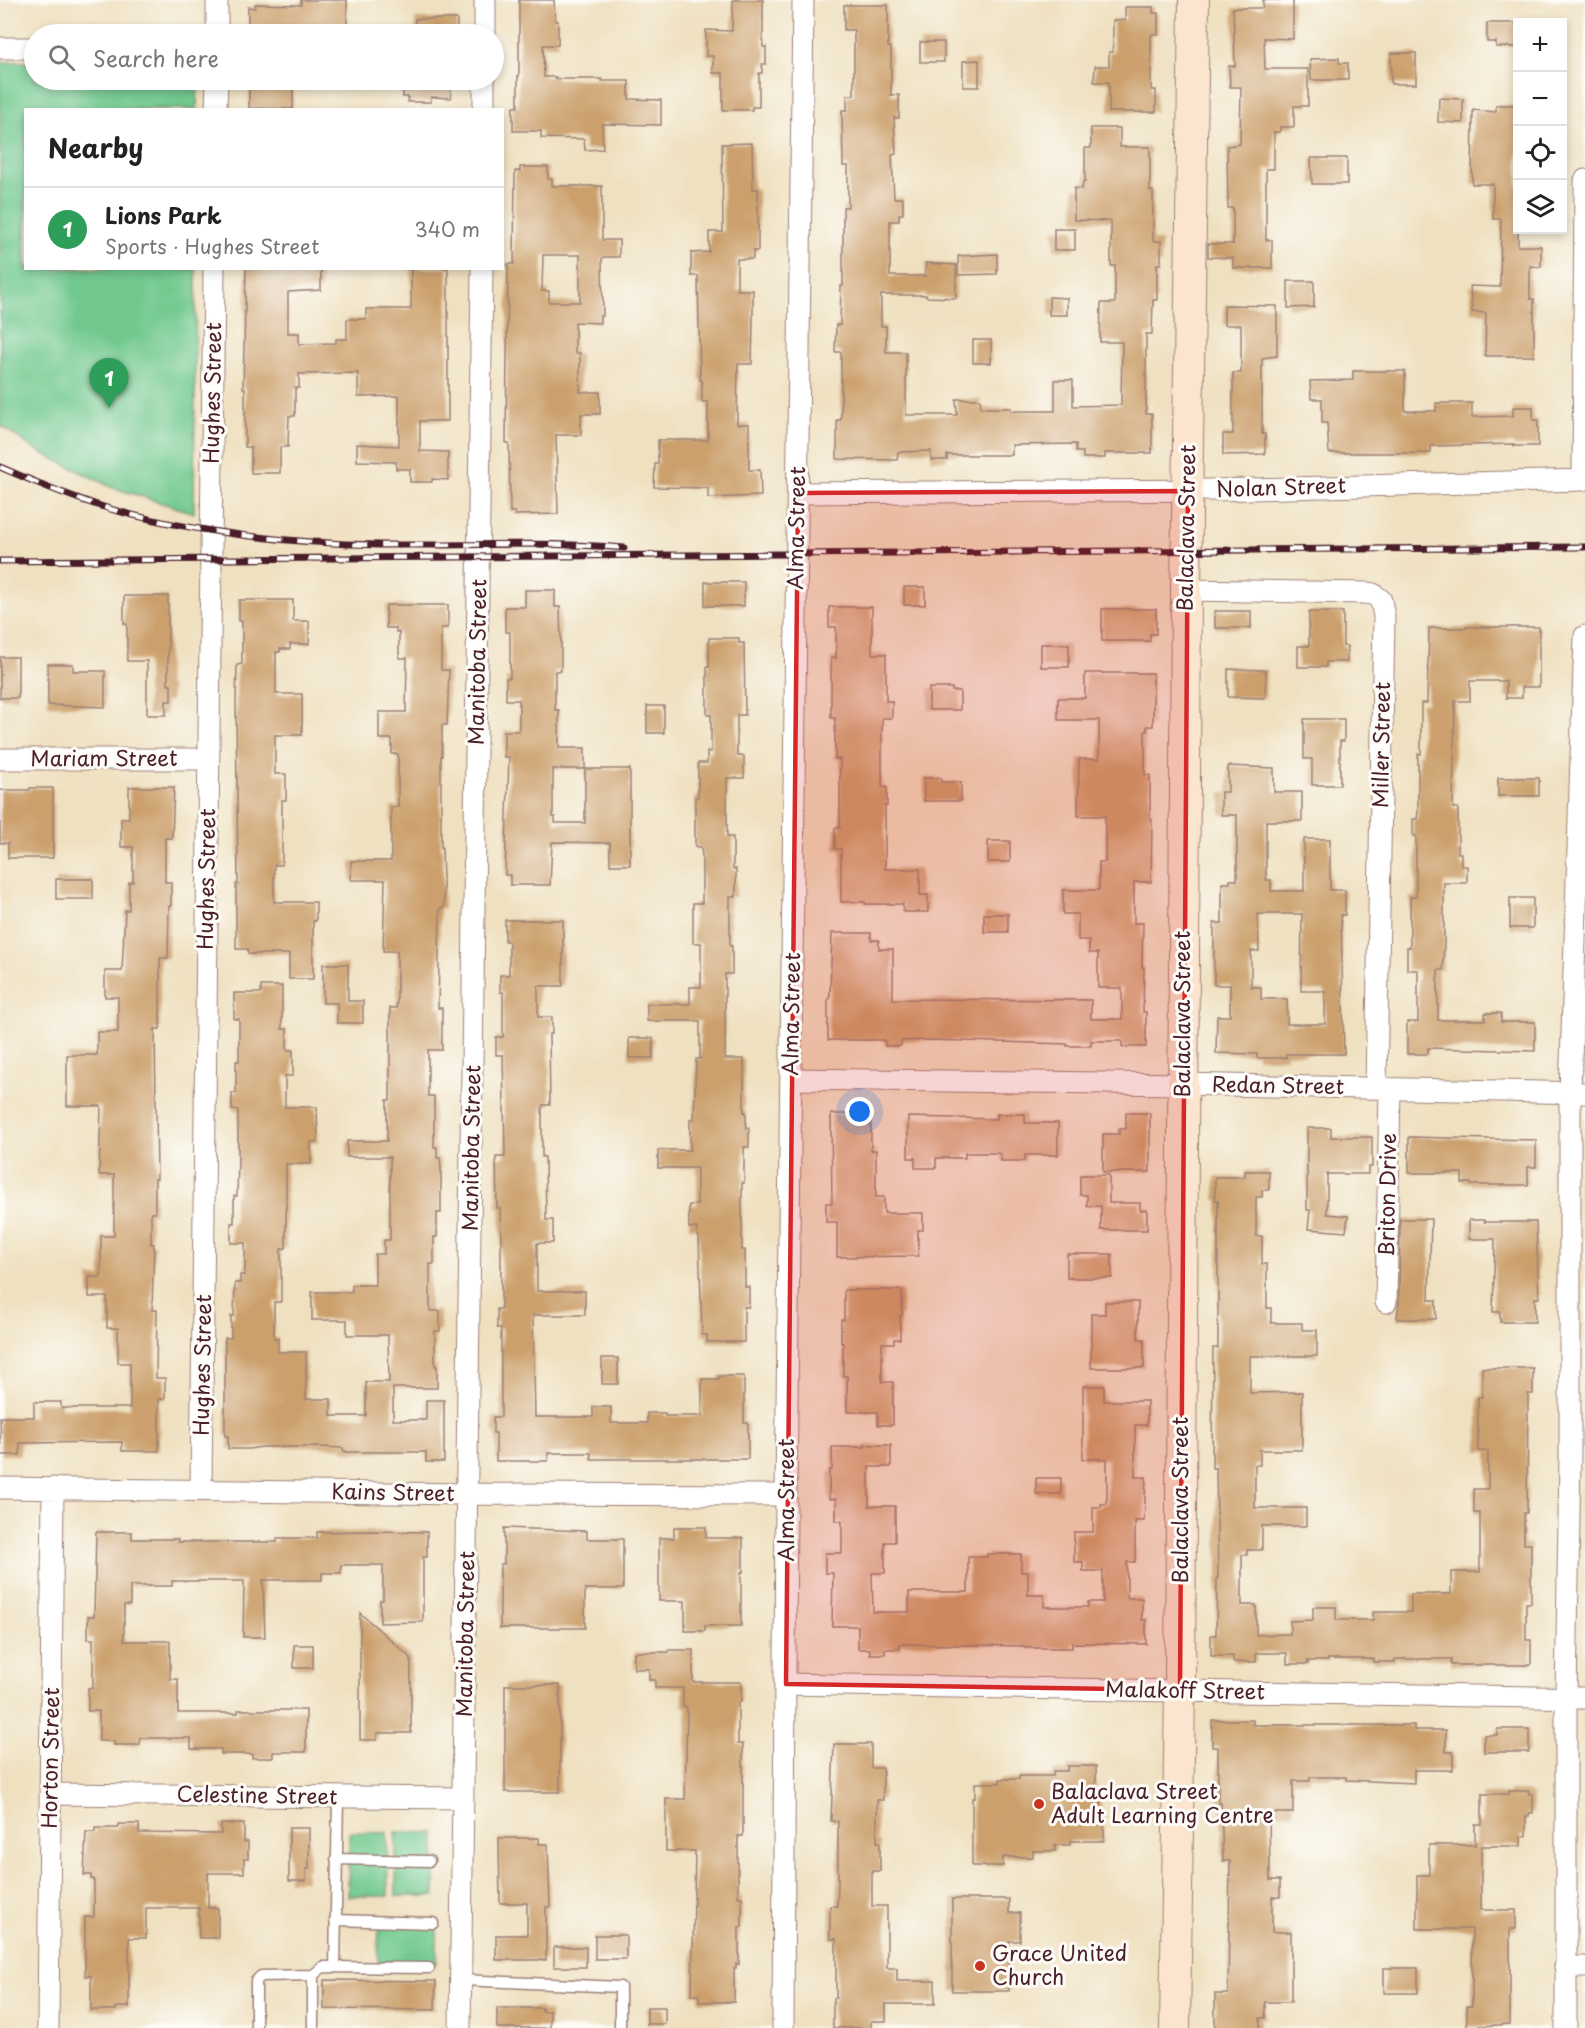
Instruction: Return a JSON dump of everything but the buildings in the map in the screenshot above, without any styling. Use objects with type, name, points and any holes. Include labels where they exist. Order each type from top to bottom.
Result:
[{"type":"street","points":[[217,0],[217,24]]},
{"type":"street","points":[[485,0],[485,24]]},
{"type":"street","name":"Alma Street","points":[[783,2028],[786,1496],[803,0]]},
{"type":"street","name":"Balaclava Street","points":[[1175,2028],[1180,1690],[1186,590],[1194,0]]},
{"type":"street","points":[[0,48],[24,48]]},
{"type":"street","points":[[216,108],[217,90]]},
{"type":"street","points":[[484,90],[484,108]]},
{"type":"street","name":"Nolan Street","points":[[798,493],[1188,491],[1583,480],[1585,180]]},
{"type":"street","name":"Hughes Street","points":[[201,1490],[214,270]]},
{"type":"street","name":"Manitoba Street","points":[[460,2028],[482,270]]},
{"type":"street","name":"Miller Street","points":[[1186,590],[1366,593],[1374,594],[1382,600],[1384,617],[1383,1089]]},
{"type":"street","points":[[1566,2028],[1575,1967],[1578,1093],[1585,636]]},
{"type":"street","name":"Mariam Street","points":[[0,759],[208,759]]},
{"type":"street","name":"Redan Street","points":[[791,1078],[1578,1093]]},
{"type":"street","name":"Briton Drive","points":[[1383,1089],[1386,1302]]},
{"type":"street","name":"Kains Street","points":[[0,1488],[786,1496]]},
{"type":"street","name":"Horton Street","points":[[48,2028],[53,1488]]},
{"type":"street","name":"Malakoff Street","points":[[786,1684],[1575,1698]]},
{"type":"street","name":"Celestine Street","points":[[50,1794],[463,1798]]},
{"type":"lane","points":[[335,1967],[338,1797]]},
{"type":"lane","points":[[336,1859],[429,1861]]},
{"type":"lane","points":[[335,1920],[433,1923]]},
{"type":"lane","points":[[256,2028],[256,1981],[261,1976],[313,1976],[323,1967],[429,1968]]},
{"type":"lane","points":[[313,1976],[313,2028]]},
{"type":"lane","points":[[461,1980],[620,1987],[620,2028]]},
{"type":"highlighted area","points":[[1188,491],[1180,1690],[786,1684],[798,493]]},
{"type":"green space","points":[[0,62],[24,62],[24,90],[198,90],[197,108],[24,108],[24,270],[196,270],[194,513],[111,487],[36,450],[0,425]]},
{"type":"green space","points":[[349,1832],[387,1833],[388,1896],[348,1896]]},
{"type":"green space","points":[[396,1832],[435,1833],[435,1896],[396,1896]]},
{"type":"green space","points":[[379,1921],[437,1922],[437,1963],[378,1962]]},
{"type":"railway","points":[[0,467],[97,505],[130,514],[200,529],[273,539],[379,545],[532,544],[624,548]]},
{"type":"railway","points":[[0,561],[1585,547]]},
{"type":"place","name":"Lions Park","points":[[109,408]]},
{"type":"place","name":"Balaclava Street Adult Learning Centre","points":[[1039,1804]]},
{"type":"place","name":"Grace United Church","points":[[980,1966]]}]
